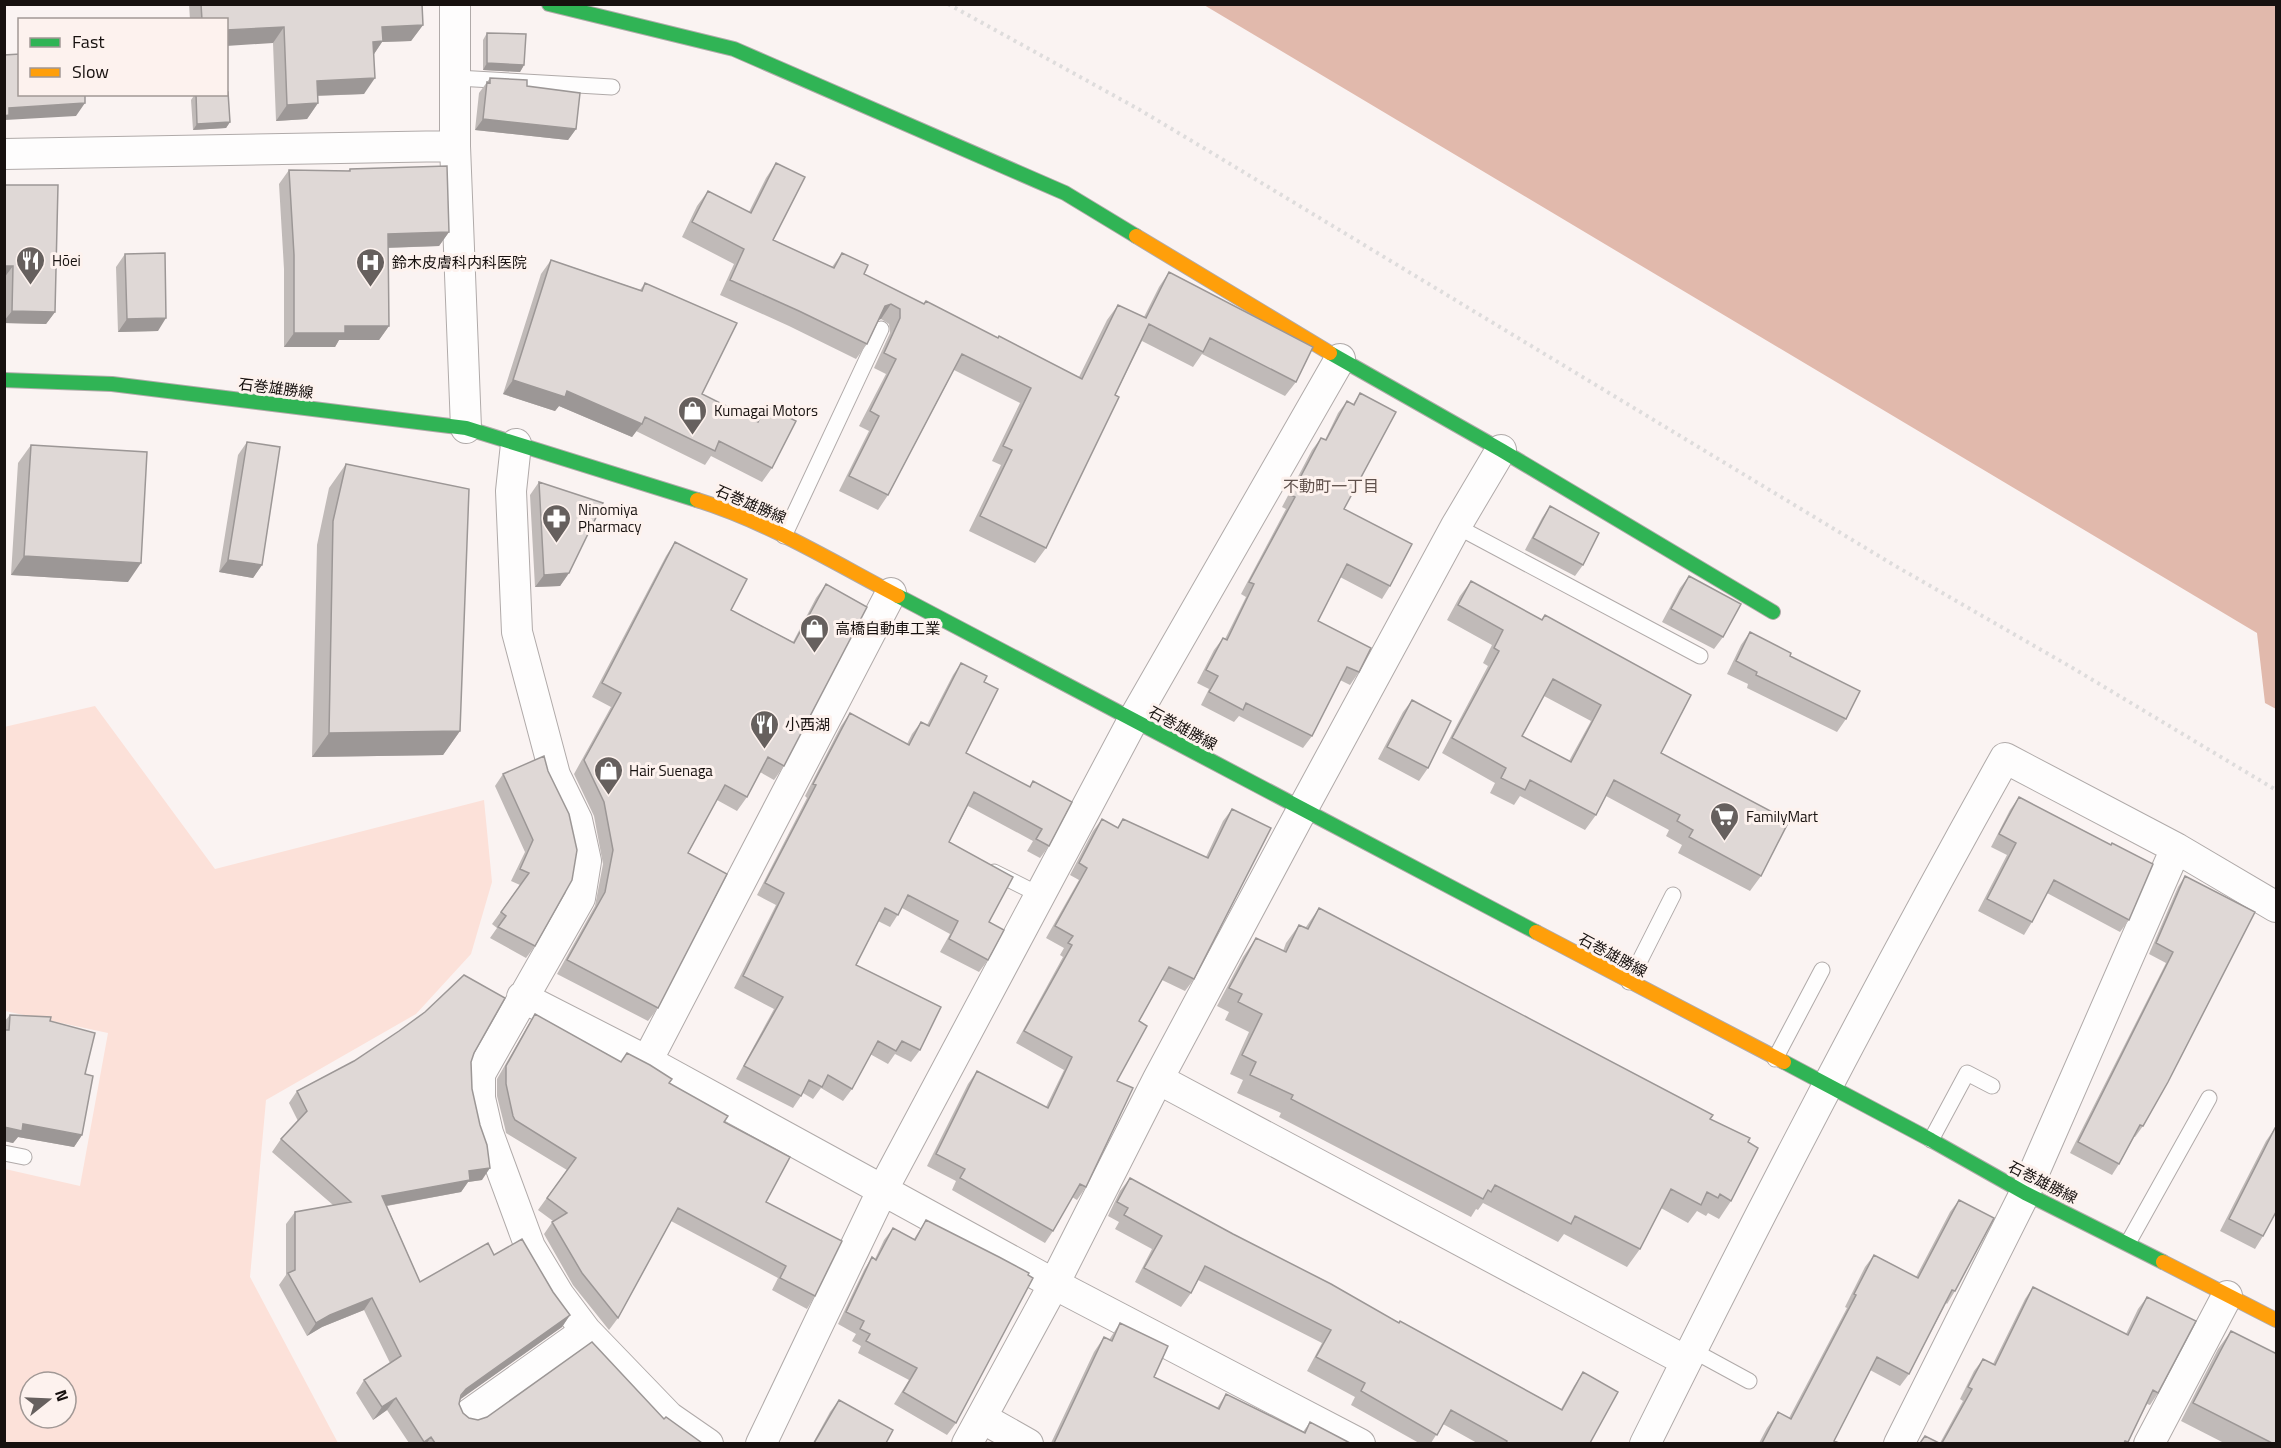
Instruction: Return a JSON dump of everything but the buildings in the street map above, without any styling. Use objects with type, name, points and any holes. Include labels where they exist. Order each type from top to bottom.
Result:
[{"type":"main road","points":[[549,4],[734,49],[1065,193],[1340,359],[1502,450],[1773,612]]},
{"type":"main road","name":"石巻雄勝線","points":[[4,380],[112,384],[466,428],[716,506],[784,536],[1931,1140],[2025,1193],[2277,1320]]},
{"type":"street","points":[[455,4],[457,78],[455,146],[466,428]]},
{"type":"street","points":[[4,154],[455,146]]},
{"type":"street","points":[[761,1443],[882,1191],[1133,720],[1340,359]]},
{"type":"street","points":[[516,444],[511,491],[517,632],[555,775],[577,820],[586,861],[580,898],[480,1074],[480,1098],[488,1133],[530,1247],[559,1295],[586,1331],[669,1418],[708,1443]]},
{"type":"street","points":[[967,1443],[1054,1284],[1158,1079],[1302,810],[1456,526],[1502,450]]},
{"type":"street","points":[[646,1061],[891,593]]},
{"type":"street","points":[[1645,1443],[1912,924],[2005,758],[2176,848],[2277,907]]},
{"type":"street","points":[[1899,1443],[2025,1193],[2176,848]]},
{"type":"street","points":[[522,997],[646,1061],[1054,1284],[1360,1443]]},
{"type":"street","points":[[1158,1079],[1689,1355]]},
{"type":"street","points":[[2149,1443],[2227,1296]]},
{"type":"street","points":[[468,1415],[586,1331]]},
{"type":"street","points":[[982,1418],[1028,1443]]},
{"type":"lane","points":[[457,78],[612,87]]},
{"type":"lane","points":[[784,536],[881,329]]},
{"type":"lane","points":[[1456,526],[1700,656]]},
{"type":"lane","points":[[979,865],[1040,895]]},
{"type":"lane","points":[[1629,982],[1673,895]]},
{"type":"lane","points":[[1775,1059],[1822,970]]},
{"type":"lane","points":[[1931,1140],[1967,1073],[1992,1086]]},
{"type":"lane","points":[[2128,1243],[2208,1098]]},
{"type":"lane","points":[[4,1153],[24,1157]]},
{"type":"lane","points":[[1689,1355],[1749,1381]]},
{"type":"path","points":[[948,4],[1140,110],[1892,564],[2277,790]]},
{"type":"shaded area","points":[[1204,5],[2276,5],[2276,709],[2265,703],[2257,633]]},
{"type":"shaded area","points":[[95,706],[215,869],[484,800],[492,882],[471,954],[416,1014],[266,1100],[250,1277],[338,1443],[5,1443],[5,1169],[80,1186],[108,1033],[5,1011],[4,727]]},
{"type":"traffic: fast","points":[[549,4],[734,49],[1065,193],[1136,236]]},
{"type":"traffic: fast","points":[[1330,353],[1501,450],[1773,612]]},
{"type":"traffic: fast","points":[[4,380],[112,384],[466,428],[697,500]]},
{"type":"traffic: fast","points":[[898,596],[1536,932]]},
{"type":"traffic: fast","points":[[1784,1062],[2025,1193],[2163,1262]]},
{"type":"traffic: slow","points":[[1136,236],[1330,353]]},
{"type":"traffic: slow","points":[[697,500],[775,531],[898,596]]},
{"type":"traffic: slow","points":[[1536,932],[1784,1062]]},
{"type":"traffic: slow","points":[[2163,1262],[2276,1320]]},
{"type":"place","name":"Hōei","points":[[31,286]]},
{"type":"place","name":"鈴木皮膚科内科医院","points":[[371,288]]},
{"type":"place","name":"Kumagai Motors","points":[[693,436]]},
{"type":"place","name":"Ninomiya Pharmacy","points":[[557,544]]},
{"type":"place","name":"高橋自動車工業","points":[[814,654]]},
{"type":"place","name":"小西湖","points":[[764,750]]},
{"type":"place","name":"Hair Suenaga","points":[[608,796]]},
{"type":"place","name":"FamilyMart","points":[[1725,842]]},
{"type":"district","name":"不動町一丁目","points":[[1331,486]]}]
